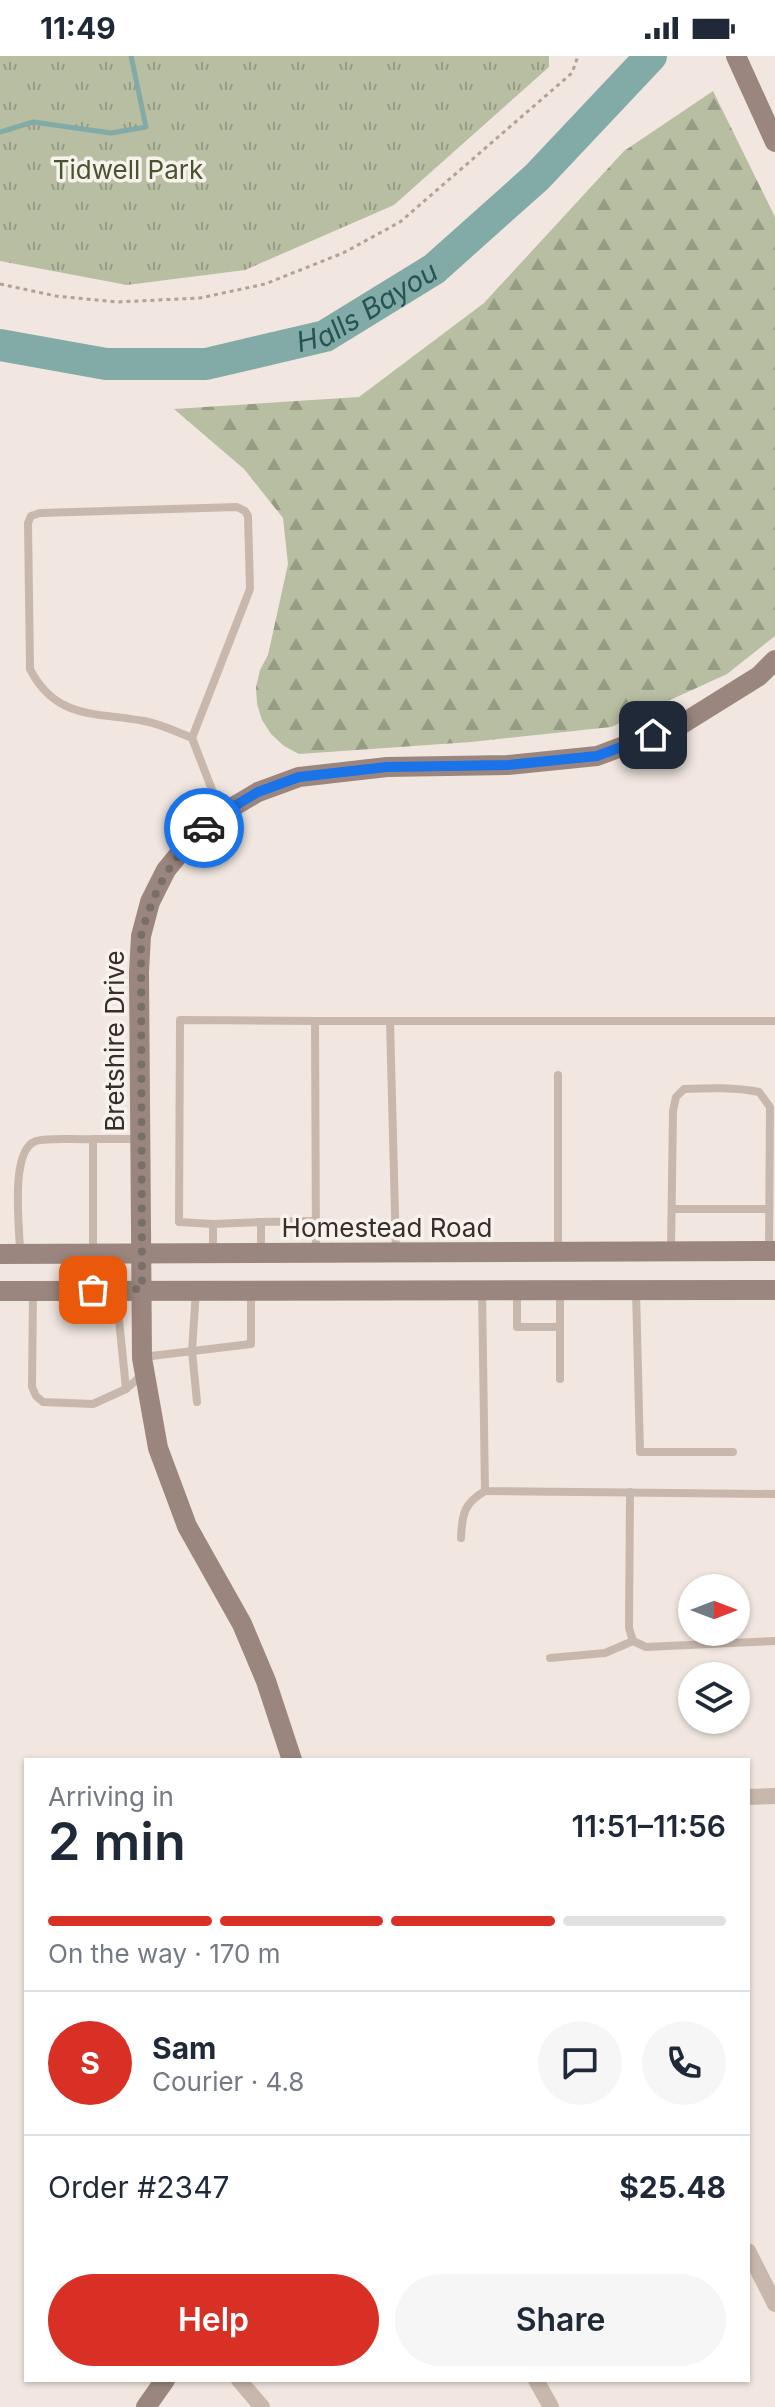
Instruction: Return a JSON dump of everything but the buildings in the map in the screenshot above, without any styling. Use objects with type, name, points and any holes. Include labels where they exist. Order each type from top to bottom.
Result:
[{"type":"main road","points":[[736,56],[775,142]]},
{"type":"main road","name":"Bretshire Drive","points":[[291,1758],[266,1681],[242,1624],[187,1526],[158,1448],[143,1365],[141,936],[150,902],[166,870],[189,842],[221,814],[258,792],[299,777],[387,767],[508,765],[597,756],[682,724],[759,676],[775,660]]},
{"type":"main road","name":"Homestead Road","points":[[10,1254],[772,1251]]},
{"type":"main road","points":[[399,1254],[404,1289]]},
{"type":"main road","points":[[0,1291],[775,1290]]},
{"type":"main road","points":[[146,2407],[164,2382]]},
{"type":"street","points":[[750,1797],[775,1796]]},
{"type":"street","points":[[750,2255],[775,2304]]},
{"type":"street","points":[[241,2382],[262,2407]]},
{"type":"street","points":[[537,2382],[551,2407]]},
{"type":"lane","points":[[192,738],[146,721],[69,709],[39,687],[30,669],[28,523],[31,516],[40,513],[237,507],[245,511],[248,516],[250,589],[192,738],[221,814]]},
{"type":"lane","points":[[315,1221],[179,1222],[180,1020],[775,1021]]},
{"type":"lane","points":[[315,1021],[316,1254]]},
{"type":"lane","points":[[390,1021],[399,1254]]},
{"type":"lane","points":[[558,1075],[558,1253]]},
{"type":"lane","points":[[671,1252],[673,1111],[676,1097],[684,1089],[700,1088],[759,1092],[770,1107],[769,1209],[772,1251]]},
{"type":"lane","points":[[93,1139],[93,1255]]},
{"type":"lane","points":[[10,1254],[18,1168],[26,1149],[35,1141],[140,1139]]},
{"type":"lane","points":[[672,1209],[769,1209]]},
{"type":"lane","points":[[261,1222],[261,1255]]},
{"type":"lane","points":[[213,1224],[213,1255]]},
{"type":"lane","points":[[116,1289],[126,1389]]},
{"type":"lane","points":[[196,1289],[192,1351],[197,1402]]},
{"type":"lane","points":[[33,1291],[32,1387],[36,1396],[43,1402],[93,1404],[126,1389],[143,1365],[192,1351],[251,1344],[251,1289]]},
{"type":"lane","points":[[482,1289],[485,1491]]},
{"type":"lane","points":[[517,1290],[517,1327],[560,1327]]},
{"type":"lane","points":[[560,1290],[560,1379]]},
{"type":"lane","points":[[636,1290],[640,1452],[733,1452]]},
{"type":"lane","points":[[461,1538],[465,1506],[485,1491],[775,1494]]},
{"type":"lane","points":[[630,1492],[629,1628],[633,1641]]},
{"type":"lane","points":[[550,1658],[605,1653],[633,1641],[646,1647],[775,1641]]},
{"type":"path","points":[[0,284],[56,296],[117,302],[200,298],[265,284],[317,264],[400,222],[572,73],[578,56]]},
{"type":"green space","name":"Tidwell Park","points":[[0,56],[549,56],[549,67],[394,205],[245,270],[127,285],[0,261]]},
{"type":"green space","points":[[713,91],[775,217],[775,636],[727,674],[611,727],[471,742],[299,754],[284,746],[262,720],[256,687],[268,655],[288,564],[283,518],[244,469],[174,409],[359,397],[484,303],[624,151]]},
{"type":"waterway","points":[[0,132],[33,122],[111,133],[146,127],[131,56]]},
{"type":"waterway","name":"Halls Bayou","points":[[0,345],[106,364],[206,364],[325,336],[434,269],[537,177],[651,56]]},
{"type":"way so far","points":[[93,1290],[142,1289],[141,936],[150,902],[166,870],[204,828]]},
{"type":"route","points":[[204,828],[258,792],[299,777],[387,767],[508,765],[597,756],[653,735]]}]
